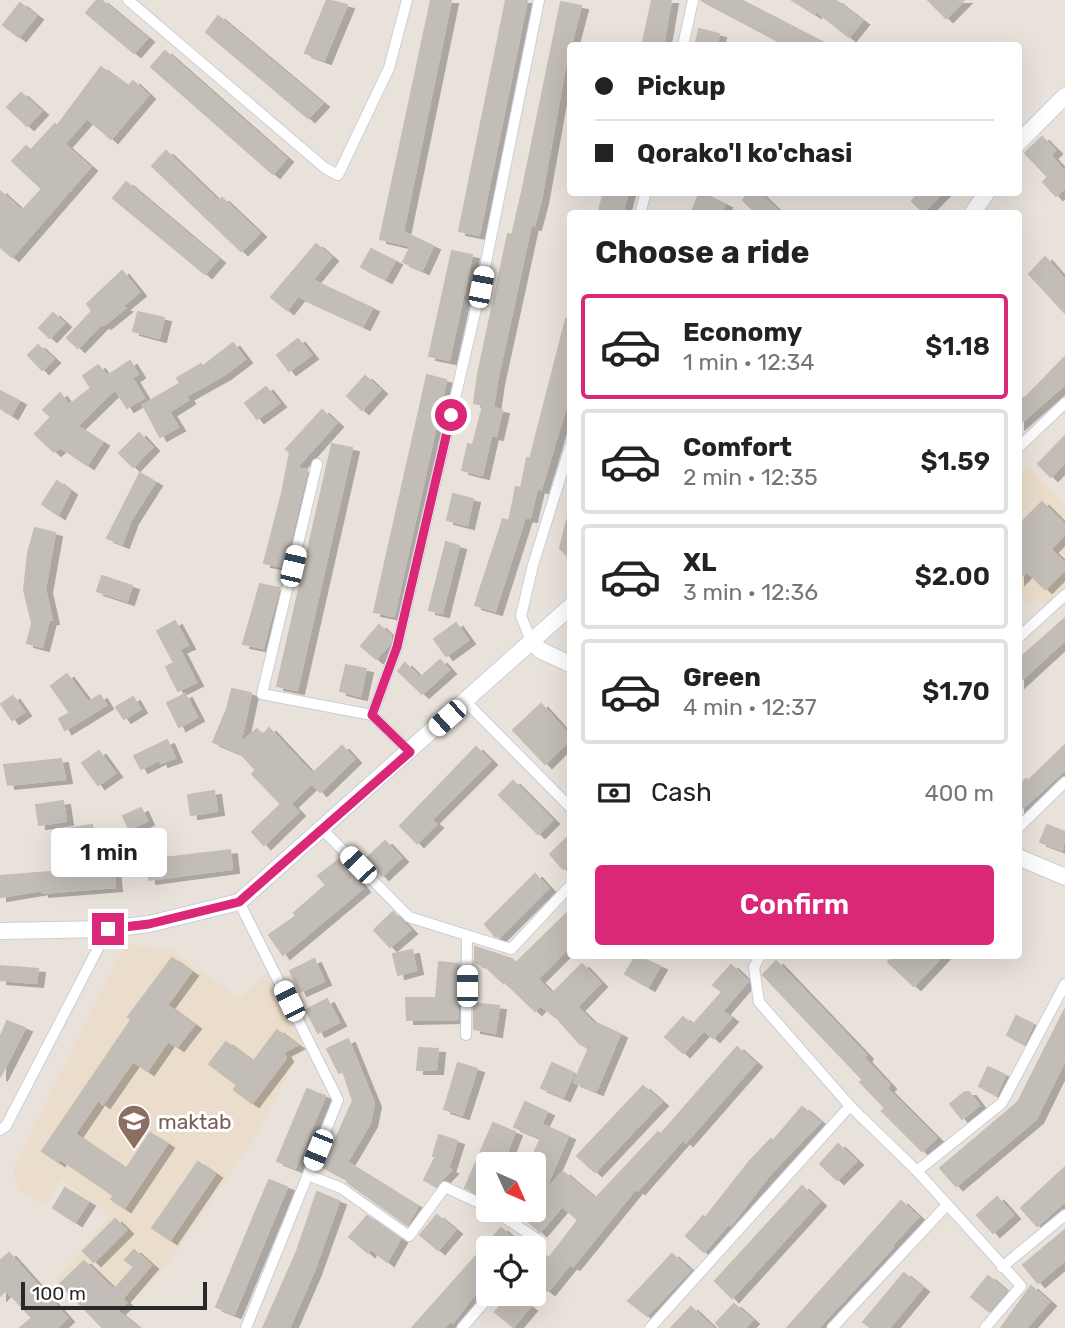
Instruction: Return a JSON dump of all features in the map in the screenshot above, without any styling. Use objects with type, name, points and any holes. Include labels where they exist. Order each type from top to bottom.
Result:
[{"type":"street","points":[[128,0],[325,168],[338,175],[388,68],[407,0]]},
{"type":"street","points":[[372,715],[397,647],[481,287],[539,0]]},
{"type":"street","points":[[683,42],[693,0]]},
{"type":"street","points":[[1022,139],[1065,96]]},
{"type":"street","points":[[1022,443],[1065,403]]},
{"type":"street","points":[[567,457],[533,565],[521,616],[532,643],[567,663]]},
{"type":"street","points":[[317,464],[262,694],[372,715],[410,752]]},
{"type":"street","points":[[1022,634],[1065,595]]},
{"type":"street","points":[[0,931],[108,929],[149,924],[239,902],[323,830],[567,610]]},
{"type":"street","points":[[466,702],[567,804]]},
{"type":"street","points":[[1022,824],[1065,782]]},
{"type":"street","points":[[323,830],[409,917],[511,949],[567,889]]},
{"type":"street","points":[[1022,859],[1065,877]]},
{"type":"street","points":[[239,902],[338,1100],[246,1328]]},
{"type":"street","points":[[0,1130],[6,1126],[108,929]]},
{"type":"street","points":[[466,1035],[467,937]]},
{"type":"street","points":[[758,959],[754,967],[759,1002],[850,1106],[917,1171],[1021,1286],[985,1328]]},
{"type":"street","points":[[917,1171],[1002,1103],[1065,984]]},
{"type":"street","points":[[650,1328],[850,1106]]},
{"type":"street","points":[[308,1175],[341,1188],[409,1237],[445,1187],[476,1201]]},
{"type":"street","points":[[832,1328],[946,1206]]},
{"type":"street","points":[[1002,1267],[1065,1215]]},
{"type":"street","points":[[507,1222],[524,1236]]},
{"type":"street","points":[[462,1328],[481,1306]]},
{"type":"shaded area","points":[[1028,466],[1065,505],[1065,596],[1052,609],[1039,597],[1028,604],[1022,597],[1022,472]]},
{"type":"shaded area","name":"maktab","points":[[125,944],[172,950],[239,998],[267,973],[303,1044],[257,1134],[168,1264],[107,1328],[102,1328],[57,1279],[109,1216],[62,1179],[44,1205],[18,1190],[13,1169]]},
{"type":"building","points":[[97,0],[101,0],[147,38],[134,53],[86,13]]},
{"type":"building","points":[[327,0],[347,5],[324,60],[305,53]]},
{"type":"building","points":[[431,0],[451,0],[403,232],[433,246],[422,270],[403,262],[411,246],[380,239]]},
{"type":"building","points":[[506,0],[527,0],[479,235],[459,231]]},
{"type":"building","points":[[652,0],[671,0],[664,42],[643,42]]},
{"type":"building","points":[[701,0],[741,0],[822,42],[780,42]]},
{"type":"building","points":[[792,0],[835,0],[862,21],[849,37],[816,11],[814,14]]},
{"type":"building","points":[[928,0],[964,0],[946,18]]},
{"type":"building","points":[[561,2],[581,6],[572,42],[567,42],[567,59],[541,200],[534,226],[531,225],[497,381],[493,408],[502,410],[496,436],[491,435],[482,475],[462,470],[468,444],[473,445],[483,405],[474,403],[478,374],[508,234],[512,235]]},
{"type":"building","points":[[20,3],[36,16],[19,37],[3,25]]},
{"type":"building","points":[[218,16],[322,103],[308,118],[206,32]]},
{"type":"building","points":[[699,29],[719,34],[717,42],[696,42]]},
{"type":"building","points":[[165,51],[286,158],[273,174],[151,67]]},
{"type":"building","points":[[101,67],[128,87],[133,81],[148,95],[111,139],[87,118],[64,144],[90,167],[12,257],[0,247],[0,191],[22,211],[42,189],[12,161],[26,146],[31,150],[55,124],[57,126]]},
{"type":"building","points":[[21,93],[41,111],[27,126],[7,107]]},
{"type":"building","points":[[1042,137],[1055,150],[1050,155],[1065,172],[1065,187],[1056,196],[1043,182],[1048,177],[1025,153]]},
{"type":"building","points":[[166,151],[219,202],[222,198],[259,233],[241,251],[152,166]]},
{"type":"building","points":[[126,182],[218,259],[205,274],[113,198]]},
{"type":"building","points":[[603,196],[627,196],[623,210],[599,210]]},
{"type":"building","points":[[698,196],[708,196],[725,204],[722,210],[692,210]]},
{"type":"building","points":[[746,196],[762,196],[777,210],[753,210],[743,200]]},
{"type":"building","points":[[916,196],[939,196],[925,210],[921,210],[912,201]]},
{"type":"building","points":[[316,244],[331,257],[312,280],[372,308],[363,326],[298,296],[287,310],[271,297]]},
{"type":"building","points":[[371,249],[395,261],[385,279],[361,267]]},
{"type":"building","points":[[452,251],[472,255],[449,360],[429,356]]},
{"type":"building","points":[[1045,257],[1065,280],[1065,313],[1029,274]]},
{"type":"building","points":[[122,271],[139,292],[121,307],[125,308],[104,325],[102,323],[78,348],[67,338],[92,311],[87,304]]},
{"type":"building","points":[[138,312],[164,318],[159,338],[133,331]]},
{"type":"building","points":[[53,313],[64,323],[50,338],[39,328]]},
{"type":"building","points":[[567,319],[567,403],[541,489],[537,488],[530,518],[525,517],[495,611],[475,605],[503,519],[509,521],[516,487],[521,488],[527,458],[530,459]]},
{"type":"building","points":[[298,339],[311,355],[289,371],[277,355]]},
{"type":"building","points":[[233,343],[245,359],[224,375],[186,396],[188,400],[169,412],[178,427],[160,437],[143,405],[180,383],[177,378],[201,364],[202,367]]},
{"type":"building","points":[[38,345],[53,359],[42,370],[28,355]]},
{"type":"building","points":[[1065,357],[1065,384],[1022,422],[1022,397],[1024,399]]},
{"type":"building","points":[[130,361],[138,374],[132,378],[144,398],[127,408],[115,389],[77,426],[102,442],[87,465],[60,447],[54,452],[35,434],[51,417],[43,410],[60,393],[69,405],[91,388],[83,376],[98,365],[107,376]]},
{"type":"building","points":[[427,375],[446,380],[394,616],[374,612]]},
{"type":"building","points":[[365,376],[380,390],[362,410],[347,396]]},
{"type":"building","points":[[266,387],[279,403],[257,419],[245,403]]},
{"type":"building","points":[[0,391],[19,401],[11,415],[0,408]]},
{"type":"building","points":[[322,410],[336,423],[296,468],[307,470],[284,567],[264,563],[290,452],[286,449]]},
{"type":"building","points":[[139,433],[152,447],[133,467],[119,453]]},
{"type":"building","points":[[1065,436],[1065,462],[1051,477],[1038,464]]},
{"type":"building","points":[[332,444],[352,448],[297,690],[277,686]]},
{"type":"building","points":[[140,473],[155,482],[131,520],[122,544],[107,538]]},
{"type":"building","points":[[57,481],[70,491],[58,515],[42,504]]},
{"type":"building","points":[[453,494],[473,499],[467,525],[447,520]]},
{"type":"building","points":[[1042,502],[1065,525],[1065,534],[1050,549],[1065,563],[1065,569],[1045,589],[1027,571],[1022,576],[1022,522]]},
{"type":"building","points":[[567,520],[567,556],[560,548]]},
{"type":"building","points":[[35,528],[55,533],[45,589],[52,620],[49,620],[42,647],[27,643],[32,623],[24,590],[28,553]]},
{"type":"building","points":[[446,542],[459,546],[442,613],[429,610]]},
{"type":"building","points":[[102,576],[132,586],[127,601],[97,591]]},
{"type":"building","points":[[260,584],[279,588],[263,648],[243,644]]},
{"type":"building","points":[[1065,618],[1065,640],[1022,679],[1022,656]]},
{"type":"building","points":[[175,621],[188,645],[179,649],[196,682],[178,691],[166,667],[174,663],[157,631]]},
{"type":"building","points":[[456,623],[468,640],[446,656],[434,639]]},
{"type":"building","points":[[379,625],[391,636],[390,643],[376,659],[361,646]]},
{"type":"building","points":[[440,660],[449,670],[422,694],[398,671],[405,663],[420,678]]},
{"type":"building","points":[[346,665],[366,669],[360,696],[340,691]]},
{"type":"building","points":[[67,674],[88,702],[100,695],[106,705],[65,730],[59,719],[70,713],[51,686]]},
{"type":"building","points":[[232,689],[251,693],[240,744],[257,729],[263,735],[269,728],[312,774],[342,746],[354,759],[320,792],[312,783],[290,804],[298,812],[264,845],[252,832],[281,804],[252,774],[256,770],[240,753],[213,742]]},
{"type":"building","points":[[185,694],[197,717],[179,727],[167,703]]},
{"type":"building","points":[[13,696],[24,712],[12,720],[1,704]]},
{"type":"building","points":[[133,697],[140,709],[124,719],[116,707]]},
{"type":"building","points":[[541,704],[567,733],[567,742],[545,764],[513,730]]},
{"type":"building","points":[[167,740],[175,758],[161,763],[160,759],[141,769],[134,756]]},
{"type":"building","points":[[1065,745],[1065,770],[1022,808],[1022,783],[1026,779],[1028,781]]},
{"type":"building","points":[[476,747],[490,761],[431,820],[436,824],[417,843],[400,826]]},
{"type":"building","points":[[99,751],[115,773],[98,785],[82,763]]},
{"type":"building","points":[[61,759],[65,779],[8,785],[4,765]]},
{"type":"building","points":[[513,781],[552,820],[538,834],[499,795]]},
{"type":"building","points":[[214,791],[217,811],[191,815],[188,795]]},
{"type":"building","points":[[63,801],[66,821],[39,825],[36,805]]},
{"type":"building","points":[[141,808],[147,821],[129,829],[123,816]]},
{"type":"building","points":[[92,825],[95,845],[68,849],[66,829]]},
{"type":"building","points":[[1047,825],[1065,832],[1062,850],[1040,842]]},
{"type":"building","points":[[567,838],[567,865],[563,869],[550,854]]},
{"type":"building","points":[[385,841],[401,858],[382,876],[366,859]]},
{"type":"building","points":[[230,850],[232,869],[149,880],[146,860]]},
{"type":"building","points":[[340,859],[363,888],[283,955],[269,935],[296,916],[294,913],[326,885],[318,876]]},
{"type":"building","points":[[113,867],[115,887],[42,893],[42,890],[0,897],[0,876]]},
{"type":"building","points":[[535,874],[548,888],[499,937],[495,936],[485,924]]},
{"type":"building","points":[[393,912],[410,930],[390,947],[374,930]]},
{"type":"building","points":[[567,913],[567,949],[537,979],[552,994],[582,964],[600,983],[577,1007],[597,1027],[599,1024],[620,1034],[596,1091],[574,1082],[589,1048],[580,1044],[558,1019],[540,1005],[535,1011],[503,980],[503,983],[485,966],[475,962],[475,947],[512,959],[516,963]]},
{"type":"building","points":[[412,950],[416,970],[398,975],[393,954]]},
{"type":"building","points":[[172,958],[191,972],[167,1005],[194,1025],[177,1047],[168,1041],[147,1071],[133,1061],[103,1104],[98,1100],[75,1134],[126,1169],[150,1133],[167,1144],[124,1208],[111,1199],[114,1196],[60,1159],[58,1162],[42,1151],[131,1020],[128,1017]]},
{"type":"building","points":[[314,959],[324,981],[300,992],[290,971]]},
{"type":"building","points":[[634,959],[643,959],[660,966],[648,987],[625,974]]},
{"type":"building","points":[[891,959],[939,959],[914,986],[888,962]]},
{"type":"building","points":[[776,961],[866,1055],[864,1058],[889,1085],[886,1088],[936,1138],[922,1151],[882,1111],[885,1108],[860,1082],[863,1080],[763,975]]},
{"type":"building","points":[[439,962],[458,964],[455,999],[458,998],[458,1019],[407,1020],[406,998],[436,998]]},
{"type":"building","points":[[731,965],[748,981],[722,1011],[731,1018],[713,1038],[704,1030],[683,1053],[665,1037],[683,1017],[693,1025],[722,992],[713,985]]},
{"type":"building","points":[[0,966],[38,969],[36,983],[0,980]]},
{"type":"building","points":[[327,999],[339,1022],[318,1033],[306,1010]]},
{"type":"building","points":[[474,1003],[499,1006],[495,1033],[474,1029]]},
{"type":"building","points":[[1065,1009],[1065,1060],[1036,1119],[956,1186],[940,1168],[1018,1102]]},
{"type":"building","points":[[1016,1016],[1033,1024],[1024,1044],[1007,1035]]},
{"type":"building","points":[[7,1021],[25,1028],[0,1077],[0,1038]]},
{"type":"building","points":[[277,1030],[297,1045],[283,1052],[286,1058],[252,1103],[234,1090],[237,1085],[209,1064],[226,1042],[253,1062]]},
{"type":"building","points":[[348,1039],[374,1103],[370,1123],[347,1162],[418,1206],[407,1225],[347,1182],[348,1180],[323,1167],[353,1101],[343,1071],[339,1073],[327,1049]]},
{"type":"building","points":[[737,1047],[755,1063],[686,1142],[683,1139],[638,1190],[636,1188],[573,1266],[570,1264],[548,1291],[546,1256],[549,1258],[578,1220],[562,1206],[540,1232],[529,1222],[546,1222],[546,1190],[563,1172],[595,1199],[658,1132],[661,1134]]},
{"type":"building","points":[[419,1048],[438,1049],[436,1070],[417,1070]]},
{"type":"building","points":[[458,1063],[477,1069],[462,1115],[444,1109]]},
{"type":"building","points":[[552,1063],[574,1073],[563,1097],[541,1088]]},
{"type":"building","points":[[988,1067],[1005,1075],[996,1095],[979,1086]]},
{"type":"building","points":[[643,1086],[661,1102],[595,1172],[577,1156]]},
{"type":"building","points":[[307,1089],[325,1096],[295,1168],[277,1161]]},
{"type":"building","points":[[965,1092],[969,1092],[979,1105],[962,1119],[950,1104]]},
{"type":"building","points":[[525,1102],[547,1112],[541,1124],[568,1136],[546,1187],[546,1152],[535,1152],[541,1138],[514,1127]]},
{"type":"building","points":[[802,1107],[820,1122],[770,1174],[731,1225],[729,1223],[704,1252],[686,1236],[703,1216],[705,1218],[749,1162],[771,1139],[773,1141]]},
{"type":"building","points":[[493,1123],[515,1132],[507,1152],[481,1152]]},
{"type":"building","points":[[439,1135],[457,1141],[448,1169],[451,1170],[436,1186],[424,1180],[436,1156],[433,1156]]},
{"type":"building","points":[[838,1144],[856,1161],[837,1180],[820,1164]]},
{"type":"building","points":[[198,1162],[215,1174],[170,1240],[152,1228]]},
{"type":"building","points":[[476,1162],[476,1193],[465,1188]]},
{"type":"building","points":[[1065,1167],[1065,1201],[1037,1226],[1021,1208]]},
{"type":"building","points":[[269,1180],[287,1187],[234,1314],[216,1307]]},
{"type":"building","points":[[802,1186],[819,1202],[732,1298],[715,1281]]},
{"type":"building","points":[[65,1188],[88,1202],[75,1222],[53,1208]]},
{"type":"building","points":[[317,1192],[339,1201],[314,1271],[289,1328],[263,1328],[297,1251]]},
{"type":"building","points":[[997,1197],[1013,1215],[993,1233],[977,1215]]},
{"type":"building","points":[[901,1201],[918,1217],[893,1247],[818,1328],[787,1328]]},
{"type":"building","points":[[437,1215],[455,1230],[438,1250],[420,1235]]},
{"type":"building","points":[[367,1216],[400,1239],[387,1262],[371,1249],[368,1253],[349,1237]]},
{"type":"building","points":[[115,1219],[126,1230],[94,1262],[83,1251]]},
{"type":"building","points":[[501,1228],[510,1236],[494,1236]]},
{"type":"building","points":[[1065,1230],[1065,1260],[1038,1283],[1023,1265]]},
{"type":"building","points":[[134,1250],[151,1265],[122,1299],[126,1303],[117,1311],[138,1328],[103,1328],[60,1284],[84,1261],[114,1290],[134,1267],[125,1260]]},
{"type":"building","points":[[9,1253],[67,1318],[56,1328],[20,1328],[32,1318],[6,1290],[0,1296],[0,1261]]},
{"type":"building","points":[[672,1254],[690,1270],[647,1316],[628,1301]]},
{"type":"building","points":[[476,1256],[476,1292],[453,1322],[451,1320],[444,1328],[412,1328]]},
{"type":"building","points":[[904,1273],[922,1288],[889,1328],[871,1328],[863,1322]]},
{"type":"building","points":[[988,1276],[1006,1291],[989,1311],[971,1297]]},
{"type":"building","points":[[1031,1286],[1049,1302],[1026,1328],[1001,1328]]},
{"type":"building","points":[[734,1304],[752,1320],[744,1328],[721,1328],[716,1323]]},
{"type":"building","points":[[500,1306],[530,1307],[513,1327],[495,1312]]},
{"type":"building","points":[[691,1307],[713,1328],[671,1328]]},
{"type":"place","name":"maktab","points":[[134,1151]]},
{"type":"route","points":[[108,929],[149,924],[239,902],[410,752],[372,715],[397,647],[451,415]]}]
